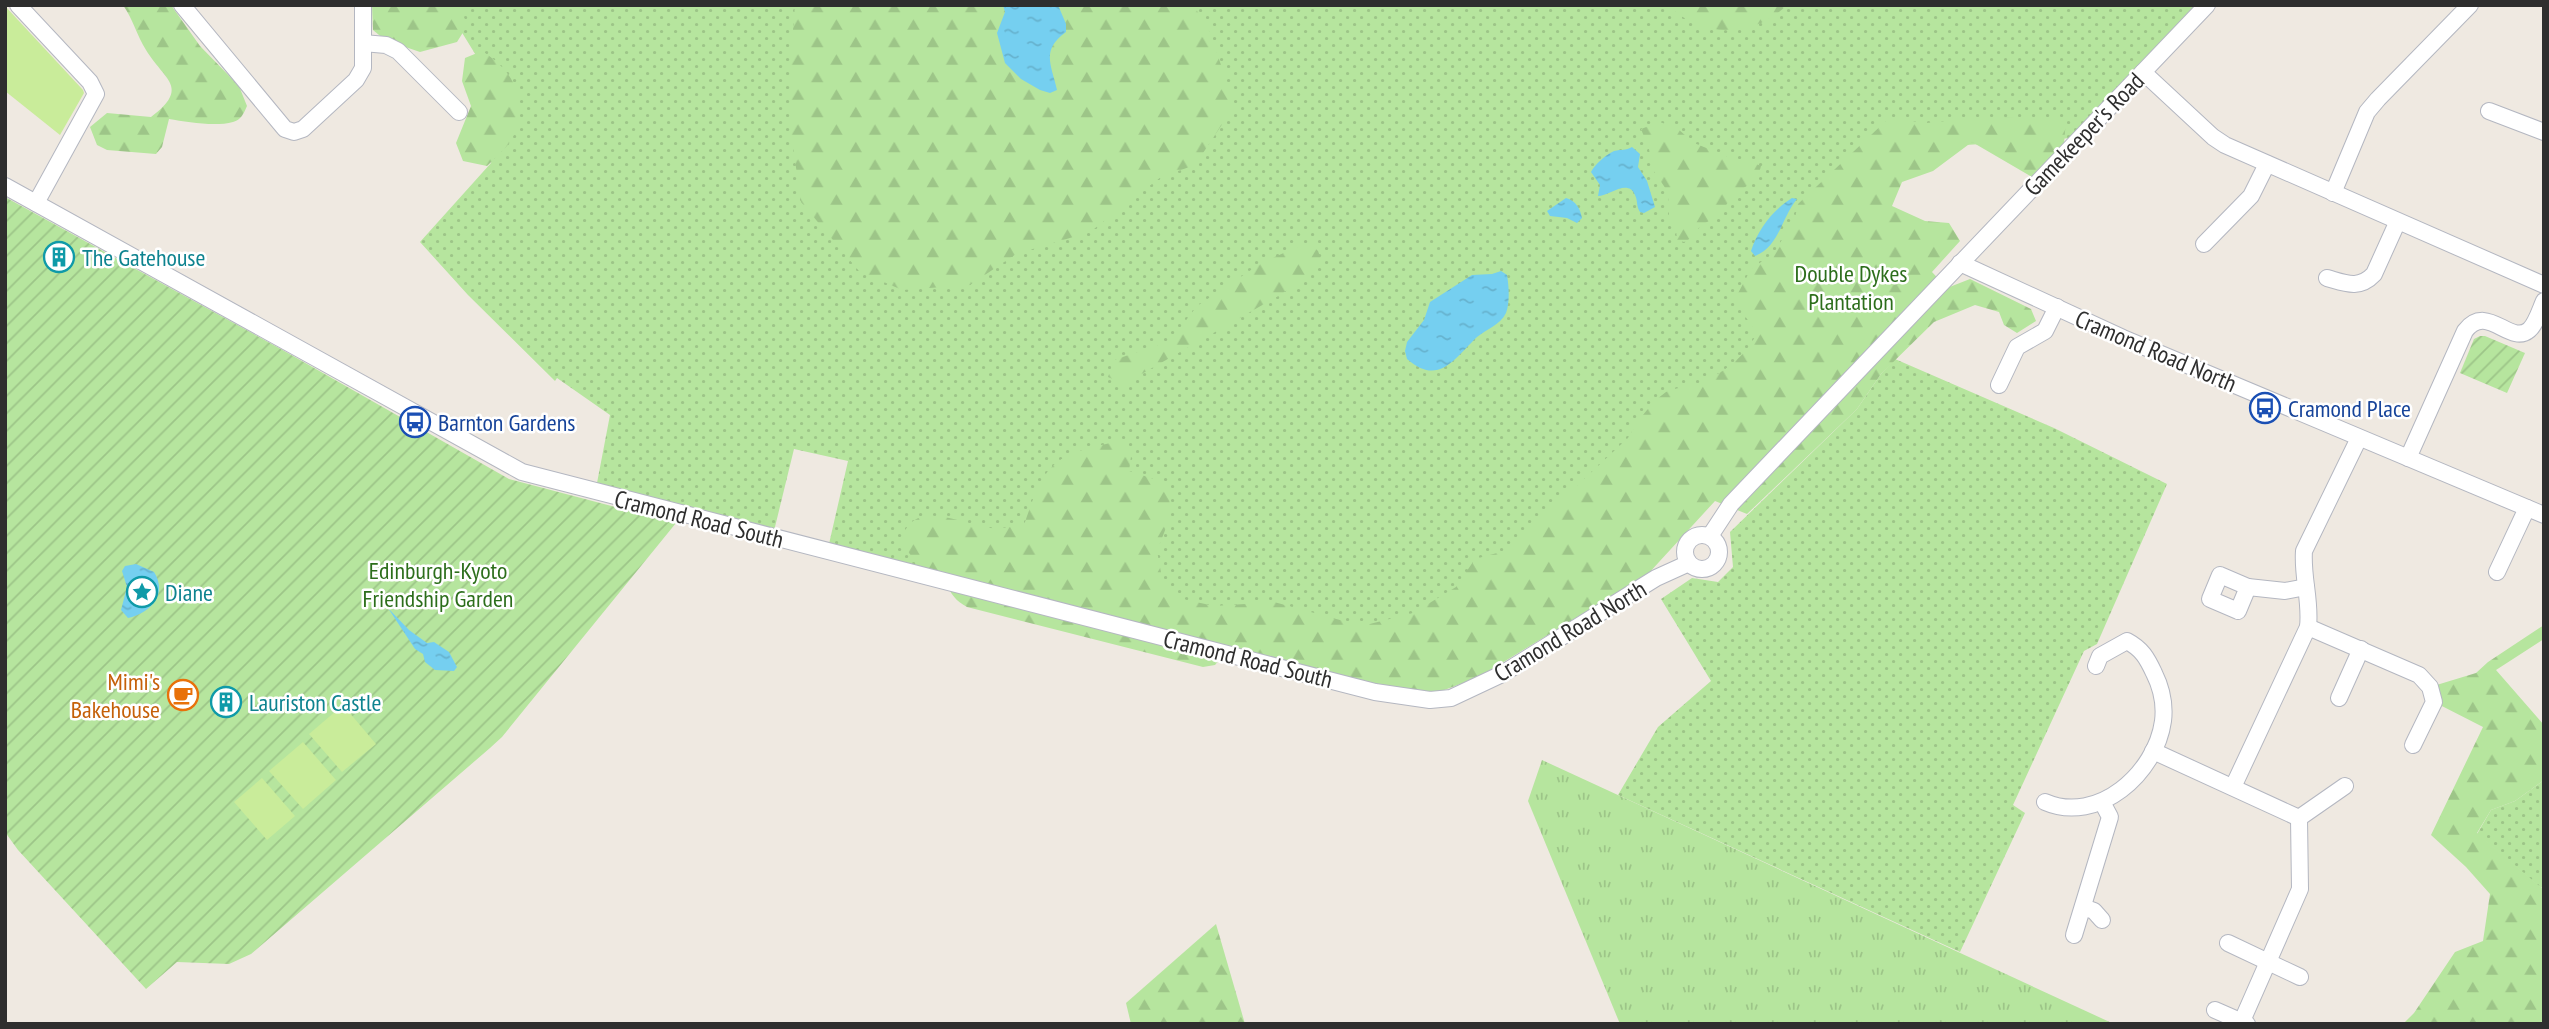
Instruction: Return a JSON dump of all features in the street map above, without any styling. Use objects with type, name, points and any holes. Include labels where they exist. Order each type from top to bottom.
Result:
[{"type":"street","points":[[18,5],[90,82],[96,94],[36,203]]},
{"type":"street","points":[[182,5],[285,129],[294,132],[303,129],[356,80],[363,68],[363,5]]},
{"type":"street","name":"Gamekeeper's Road","points":[[1960,263],[2207,5]]},
{"type":"street","points":[[2333,192],[2367,112],[2470,5]]},
{"type":"street","points":[[363,43],[386,45],[398,51],[450,94],[459,112]]},
{"type":"street","points":[[2143,72],[2213,137],[2397,223],[2544,285]]},
{"type":"street","points":[[2489,111],[2544,132]]},
{"type":"street","points":[[2204,244],[2251,196],[2267,164]]},
{"type":"street","name":"Cramond Road South","points":[[5,186],[522,472],[1375,692],[1430,700],[1451,698]]},
{"type":"street","points":[[2327,278],[2352,285],[2368,280],[2374,274],[2397,223]]},
{"type":"street","points":[[1710,537],[1731,504],[1960,263]]},
{"type":"street","name":"Cramond Road North","points":[[1960,263],[2123,338],[2544,515]]},
{"type":"street","points":[[2408,458],[2471,323],[2482,320],[2525,333],[2532,328],[2544,301]]},
{"type":"street","name":"Cramond Road North","points":[[1999,385],[2017,347],[2045,331],[2057,307]]},
{"type":"street","points":[[2233,787],[2308,627],[2310,611],[2302,568],[2304,551],[2359,438]]},
{"type":"street","points":[[2497,572],[2527,508]]},
{"type":"street","points":[[1697,535],[1710,537],[1719,548],[1716,561],[1704,569],[1689,562],[1685,546],[1697,535]]},
{"type":"street","name":"Cramond Road North","points":[[1451,698],[1502,674],[1656,578],[1689,562]]},
{"type":"street","points":[[2248,587],[2285,591],[2306,587]]},
{"type":"street","points":[[2308,627],[2419,675],[2431,687],[2434,702],[2413,746]]},
{"type":"street","points":[[2045,802],[2068,809],[2102,802],[2128,784],[2152,751],[2163,721],[2161,688],[2146,654],[2127,641],[2100,656],[2096,666]]},
{"type":"street","points":[[2339,698],[2361,649]]},
{"type":"street","points":[[2152,751],[2299,818]]},
{"type":"street","points":[[2299,818],[2346,786]]},
{"type":"street","points":[[2074,935],[2110,817],[2102,802]]},
{"type":"street","points":[[2215,1010],[2244,1023],[2300,890],[2299,818]]},
{"type":"street","points":[[2083,907],[2094,911],[2102,920]]},
{"type":"street","points":[[2228,943],[2300,977]]},
{"type":"green space","points":[[123,5],[171,5],[200,46],[239,86],[247,106],[240,118],[218,124],[169,119],[162,147],[156,154],[107,150],[97,145],[90,127],[107,113],[151,117],[163,107],[172,91],[166,76],[143,45]]},
{"type":"green space","points":[[372,5],[460,5],[467,26],[457,42],[420,52],[385,40],[373,30]]},
{"type":"green space","points":[[445,5],[2197,5],[2072,138],[1905,149],[1783,340],[1431,697],[829,544],[848,461],[794,449],[774,531],[597,483],[610,415],[557,378],[555,381],[468,295],[420,242],[491,163],[501,96]]},
{"type":"green space","points":[[795,5],[1192,5],[1206,22],[1235,105],[1195,165],[1161,177],[1090,232],[1016,254],[970,285],[902,290],[859,271],[801,202],[790,126],[790,68]]},
{"type":"green space","points":[[1668,5],[1787,5],[1759,24],[1728,30],[1711,29],[1696,24]]},
{"type":"green space","points":[[5,6],[83,90],[84,93],[60,135],[5,91]]},
{"type":"green space","points":[[482,51],[510,77],[518,98],[519,110],[513,137],[487,166],[463,161],[456,143],[471,106],[462,81],[465,58]]},
{"type":"green space","name":"Double Dykes Plantation","points":[[1990,117],[2066,120],[2064,144],[2032,177],[1972,142],[1933,171],[1902,182],[1892,206],[1925,221],[1949,223],[1960,241],[1932,272],[1947,288],[1970,279],[2031,309],[2036,321],[2017,333],[2004,325],[1999,312],[1975,305],[1934,322],[1881,374],[1857,409],[1747,514],[1715,501],[1648,574],[1479,677],[1431,695],[1386,689],[1227,651],[1215,665],[1203,667],[967,607],[955,598],[939,573],[918,566],[901,541],[907,527],[916,519],[927,516],[940,516],[991,528],[1024,525],[1039,486],[1055,464],[1080,451],[1120,441],[1132,449],[1129,471],[1154,479],[1170,493],[1169,520],[1157,551],[1162,578],[1178,598],[1214,606],[1274,602],[1362,626],[1413,613],[1456,587],[1475,559],[1508,550],[1628,438],[1644,413],[1660,396],[1670,390],[1707,380],[1739,358],[1756,335],[1736,297],[1751,269],[1774,253],[1795,218],[1798,204],[1889,118],[1926,123]]},
{"type":"green space","points":[[1660,122],[1678,129],[1694,143],[1731,158],[1761,166],[1757,180],[1735,193],[1718,216],[1700,226],[1693,237],[1684,242],[1677,240],[1676,229],[1669,215],[1668,192],[1653,170],[1641,129]]},
{"type":"green space","name":"Edinburgh-Kyoto Friendship Garden","points":[[5,197],[509,479],[676,523],[502,737],[490,748],[251,954],[229,964],[177,962],[146,989],[18,850],[5,832]]},
{"type":"green space","points":[[1309,242],[1318,251],[1322,262],[1309,275],[1280,295],[1124,384],[1108,377],[1114,360],[1170,341],[1197,306],[1263,262]]},
{"type":"green space","points":[[2480,336],[2525,353],[2507,393],[2460,373],[2474,339]]},
{"type":"green space","points":[[1895,359],[2054,428],[2167,484],[2097,644],[2084,651],[2013,805],[2025,813],[1960,952],[1618,795],[1658,727],[1711,681],[1661,599],[1692,578],[1718,582],[1733,567],[1730,532],[1857,409]]},
{"type":"green space","points":[[2544,625],[2544,639],[2496,670],[2544,725],[2544,780],[2515,801],[2491,810],[2477,833],[2544,890],[2544,1024],[2403,1024],[2414,1013],[2455,952],[2483,941],[2490,894],[2466,867],[2431,835],[2483,727],[2434,702],[2430,687],[2476,673]]},
{"type":"green space","points":[[343,705],[376,744],[342,772],[309,734]]},
{"type":"green space","points":[[303,742],[336,780],[303,809],[269,771]]},
{"type":"green space","points":[[1542,760],[2114,1024],[1620,1024],[1528,801]]},
{"type":"green space","points":[[262,778],[295,816],[267,840],[234,802]]},
{"type":"green space","points":[[2544,780],[2544,886],[2541,888],[2477,834],[2491,810],[2515,801]]},
{"type":"green space","points":[[1216,924],[1245,1024],[1131,1024],[1126,1003]]},
{"type":"water","points":[[1003,5],[1058,5],[1066,24],[1066,32],[1053,45],[1051,51],[1051,65],[1057,90],[1050,93],[1040,90],[1021,79],[1005,63],[997,33],[1005,12]]},
{"type":"water","points":[[1632,147],[1640,154],[1638,167],[1647,181],[1655,207],[1644,213],[1640,212],[1635,195],[1628,188],[1598,196],[1600,185],[1591,172],[1611,152]]},
{"type":"water","points":[[1566,198],[1575,203],[1580,211],[1582,218],[1577,223],[1567,218],[1550,216],[1547,211]]},
{"type":"water","points":[[1792,198],[1797,199],[1775,239],[1755,256],[1751,251],[1762,228],[1779,208]]},
{"type":"water","points":[[1501,271],[1507,275],[1509,294],[1506,313],[1500,321],[1477,337],[1454,361],[1437,370],[1418,367],[1407,359],[1407,342],[1424,320],[1430,302],[1472,275]]},
{"type":"water","points":[[136,564],[154,572],[158,580],[158,595],[144,612],[128,618],[121,610],[127,587],[122,571],[125,566]]},
{"type":"water","points":[[388,608],[409,630],[427,643],[434,642],[449,652],[457,667],[454,671],[435,670],[425,662],[423,654],[415,649]]},
{"type":"place","name":"The Gatehouse","points":[[59,257]]},
{"type":"place","name":"Cramond Place","points":[[2265,408]]},
{"type":"place","name":"Barnton Gardens","points":[[415,422]]},
{"type":"place","name":"Diane","points":[[142,592]]},
{"type":"place","name":"Mimi's Bakehouse","points":[[183,695]]},
{"type":"place","name":"Lauriston Castle","points":[[226,702]]}]
